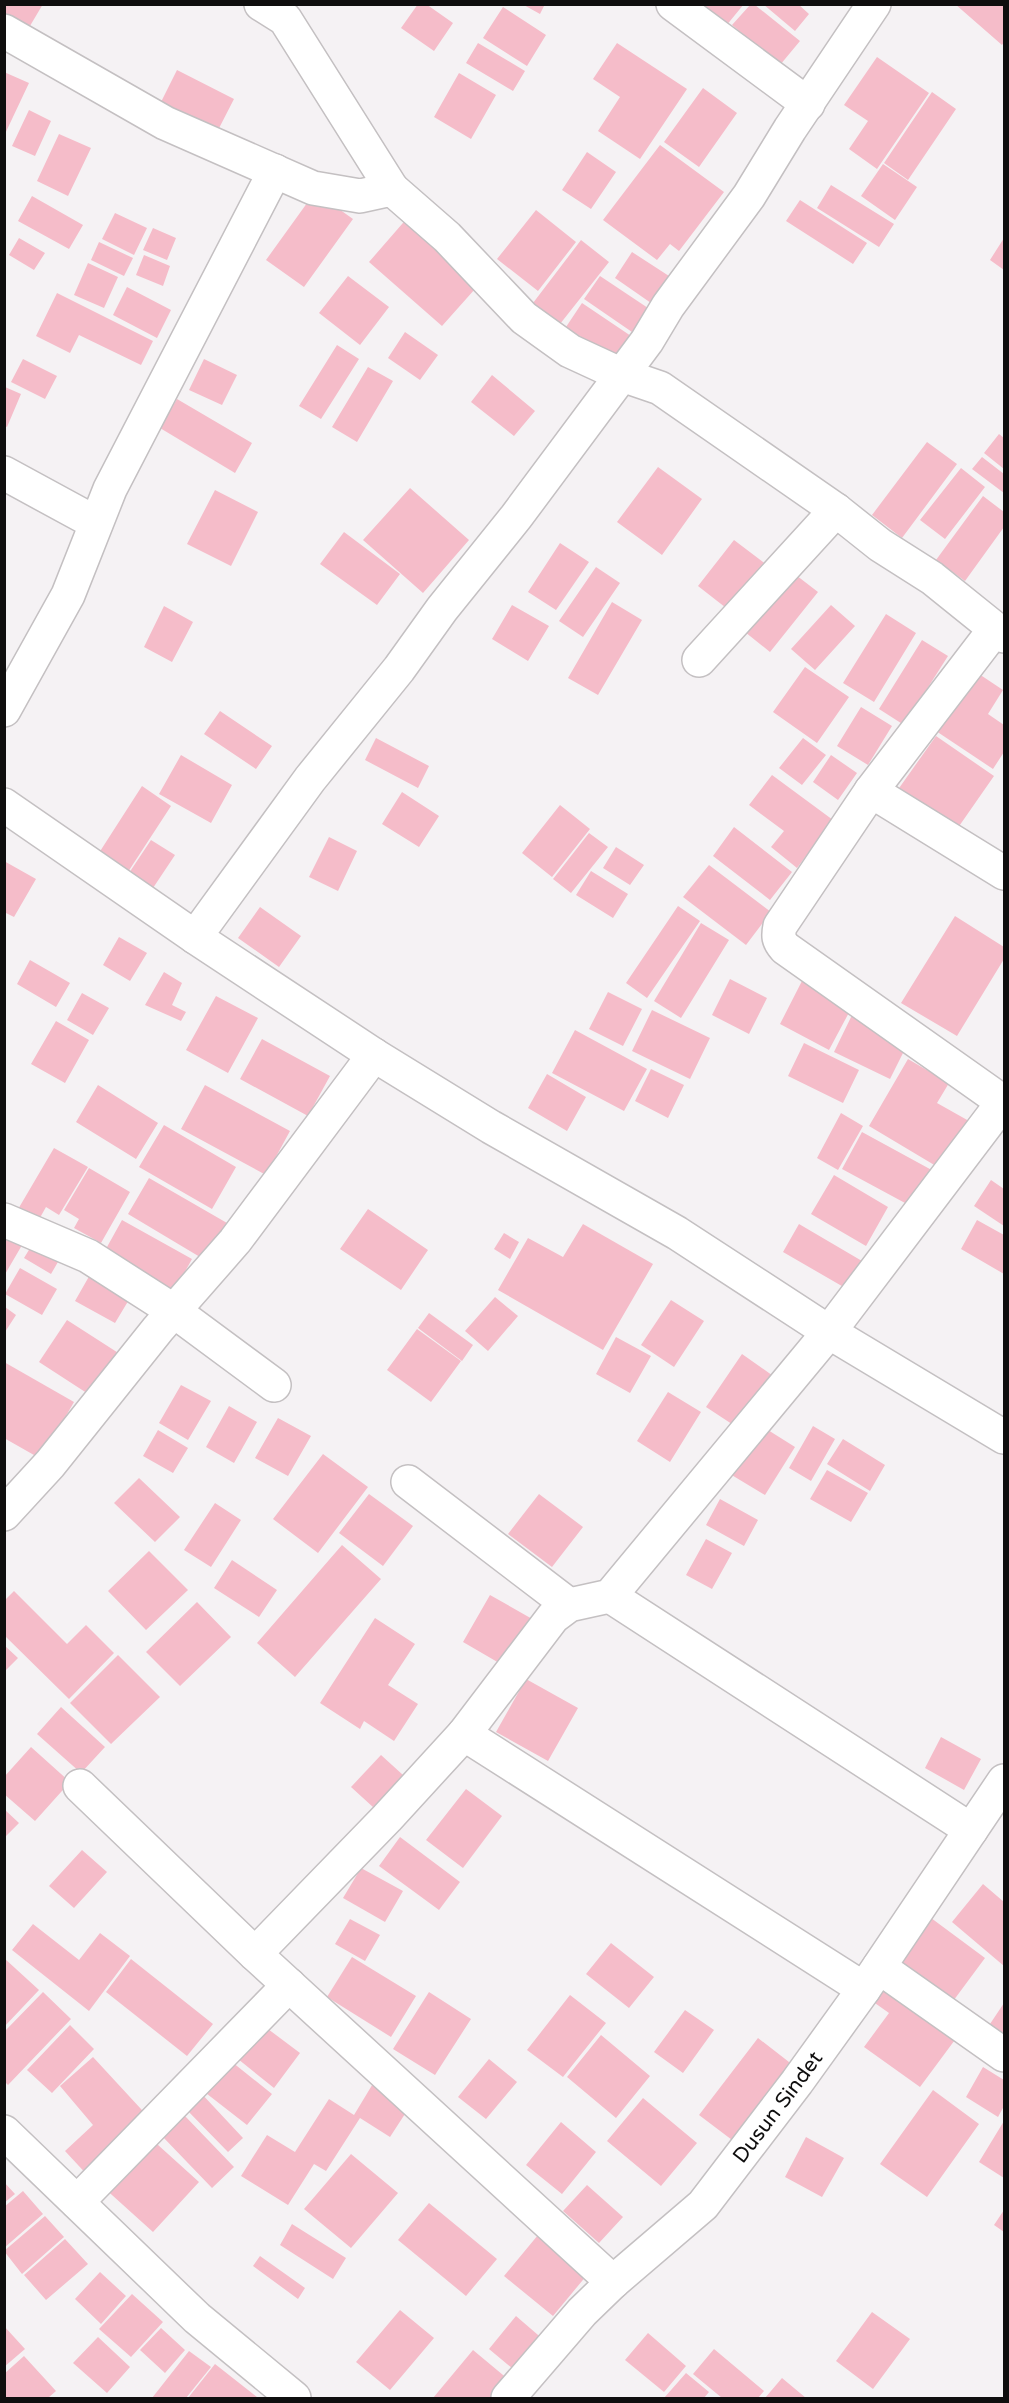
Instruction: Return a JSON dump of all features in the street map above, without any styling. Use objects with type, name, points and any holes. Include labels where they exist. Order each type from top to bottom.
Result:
[{"type":"street","points":[[673,4],[808,104]]},
{"type":"street","points":[[195,937],[310,779],[399,669],[442,609],[516,516],[647,341],[680,289],[749,196],[790,129],[874,4]]},
{"type":"street","points":[[255,1954],[387,1818],[464,1734],[553,1617],[569,1605],[610,1596],[829,1332],[1004,1101],[785,948],[779,941],[780,926],[871,791],[1000,632],[932,578],[880,545],[836,510],[660,388],[622,375],[570,351],[525,318],[447,237],[392,189],[280,9]]},
{"type":"street","points":[[4,31],[165,123],[313,188],[360,196],[392,189]]},
{"type":"street","points":[[4,710],[68,595],[110,489],[275,171]]},
{"type":"street","points":[[4,473],[96,524]]},
{"type":"street","points":[[699,660],[836,510]]},
{"type":"street","points":[[871,791],[1005,873]]},
{"type":"street","points":[[9,817],[374,1056],[490,1127],[677,1233],[829,1332],[1005,1437]]},
{"type":"street","points":[[4,1514],[50,1464],[174,1311],[235,1241],[374,1056]]},
{"type":"street","points":[[4,1220],[88,1256],[174,1311],[274,1385]]},
{"type":"street","points":[[408,1482],[569,1605]]},
{"type":"street","points":[[610,1596],[971,1830]]},
{"type":"street","points":[[464,1734],[1005,2055]]},
{"type":"street","points":[[80,1786],[255,1954],[613,2282]]},
{"type":"street","name":"Dusun Sindet","points":[[508,2398],[582,2312],[613,2282],[703,2205],[797,2082],[872,1978],[971,1830],[1003,1788]]},
{"type":"street","points":[[77,2202],[289,1985]]},
{"type":"street","points":[[4,2132],[197,2318],[294,2398]]},
{"type":"building","points":[[4,4],[43,4],[24,36],[4,24]]},
{"type":"building","points":[[418,4],[426,4],[453,23],[434,51],[401,28]]},
{"type":"building","points":[[522,4],[545,4],[540,14]]},
{"type":"building","points":[[686,4],[744,4],[721,32]]},
{"type":"building","points":[[763,4],[798,4],[809,14],[795,31]]},
{"type":"building","points":[[955,4],[1004,4],[1004,42],[1002,45]]},
{"type":"building","points":[[750,5],[755,5],[800,41],[780,65],[732,25]]},
{"type":"building","points":[[503,7],[546,35],[527,66],[483,38]]},
{"type":"building","points":[[478,43],[525,71],[513,91],[466,63]]},
{"type":"building","points":[[617,43],[687,89],[640,159],[598,131],[620,97],[593,79]]},
{"type":"building","points":[[877,57],[929,93],[877,169],[849,149],[868,121],[844,105]]},
{"type":"building","points":[[177,70],[234,99],[215,136],[158,108]]},
{"type":"building","points":[[4,72],[29,83],[4,136]]},
{"type":"building","points":[[459,73],[496,95],[471,139],[434,117]]},
{"type":"building","points":[[703,88],[737,113],[699,167],[664,142]]},
{"type":"building","points":[[932,92],[956,109],[908,180],[884,163]]},
{"type":"building","points":[[29,110],[51,121],[35,156],[12,146]]},
{"type":"building","points":[[59,134],[91,148],[68,196],[37,181]]},
{"type":"building","points":[[660,145],[724,192],[679,251],[670,244],[657,260],[603,220]]},
{"type":"building","points":[[587,152],[616,172],[591,209],[562,190]]},
{"type":"building","points":[[883,164],[917,187],[895,220],[861,196]]},
{"type":"building","points":[[831,185],[894,224],[879,247],[817,208]]},
{"type":"building","points":[[315,192],[353,219],[304,287],[266,260]]},
{"type":"building","points":[[32,196],[83,225],[69,249],[18,221]]},
{"type":"building","points":[[800,200],[867,243],[853,264],[786,221]]},
{"type":"building","points":[[536,210],[576,242],[538,291],[497,259]]},
{"type":"building","points":[[115,213],[147,228],[134,255],[102,239]]},
{"type":"building","points":[[409,216],[483,280],[442,326],[369,262]]},
{"type":"building","points":[[153,228],[176,238],[167,260],[143,250]]},
{"type":"building","points":[[19,238],[45,253],[34,270],[9,255]]},
{"type":"building","points":[[1004,238],[1004,270],[990,260]]},
{"type":"building","points":[[581,240],[609,262],[560,324],[533,303]]},
{"type":"building","points":[[99,242],[133,258],[124,276],[91,260]]},
{"type":"building","points":[[632,252],[669,276],[651,303],[615,278]]},
{"type":"building","points":[[144,255],[170,266],[163,286],[136,275]]},
{"type":"building","points":[[88,263],[118,277],[104,308],[74,295]]},
{"type":"building","points":[[348,276],[389,307],[360,345],[319,313]]},
{"type":"building","points":[[600,276],[648,308],[632,332],[584,299]]},
{"type":"building","points":[[127,287],[171,310],[157,338],[113,315]]},
{"type":"building","points":[[57,293],[153,341],[141,365],[79,335],[70,353],[36,336]]},
{"type":"building","points":[[582,303],[631,336],[615,360],[566,327]]},
{"type":"building","points":[[405,332],[438,355],[420,380],[388,358]]},
{"type":"building","points":[[337,345],[359,359],[321,419],[299,406]]},
{"type":"building","points":[[23,359],[57,376],[45,399],[11,382]]},
{"type":"building","points":[[204,359],[237,375],[222,405],[189,390]]},
{"type":"building","points":[[368,367],[393,381],[357,442],[332,427]]},
{"type":"building","points":[[492,375],[535,411],[514,436],[471,402]]},
{"type":"building","points":[[5,387],[21,394],[7,427],[5,426]]},
{"type":"building","points":[[177,399],[252,443],[235,473],[160,428]]},
{"type":"building","points":[[999,434],[1004,438],[1004,469],[984,453]]},
{"type":"building","points":[[927,442],[957,464],[902,538],[872,515]]},
{"type":"building","points":[[982,457],[1004,474],[1004,493],[972,469]]},
{"type":"building","points":[[658,467],[702,499],[662,555],[617,522]]},
{"type":"building","points":[[961,468],[985,487],[945,539],[920,520]]},
{"type":"building","points":[[410,488],[469,540],[423,593],[363,540]]},
{"type":"building","points":[[215,490],[258,512],[231,566],[187,544]]},
{"type":"building","points":[[983,496],[1004,512],[1004,527],[965,581],[936,560]]},
{"type":"building","points":[[344,532],[400,574],[377,605],[320,564]]},
{"type":"building","points":[[734,540],[767,565],[730,611],[698,586]]},
{"type":"building","points":[[560,543],[589,562],[556,610],[528,592]]},
{"type":"building","points":[[596,567],[620,583],[583,637],[559,621]]},
{"type":"building","points":[[792,572],[818,592],[770,652],[745,632]]},
{"type":"building","points":[[612,602],[642,620],[598,695],[568,678]]},
{"type":"building","points":[[512,605],[549,626],[528,661],[492,639]]},
{"type":"building","points":[[831,605],[855,626],[815,670],[791,649]]},
{"type":"building","points":[[164,606],[193,622],[172,662],[144,647]]},
{"type":"building","points":[[886,614],[916,633],[874,702],[843,683]]},
{"type":"building","points":[[922,640],[948,656],[904,725],[879,709]]},
{"type":"building","points":[[805,667],[849,697],[817,743],[773,712]]},
{"type":"building","points":[[976,672],[1003,690],[988,714],[1004,725],[1004,752],[993,769],[936,731]]},
{"type":"building","points":[[861,707],[892,726],[868,765],[837,746]]},
{"type":"building","points":[[220,711],[272,746],[256,769],[204,734]]},
{"type":"building","points":[[936,736],[994,776],[955,832],[897,791]]},
{"type":"building","points":[[376,738],[429,766],[418,788],[365,760]]},
{"type":"building","points":[[803,738],[826,755],[802,785],[779,768]]},
{"type":"building","points":[[181,755],[232,785],[211,823],[159,794]]},
{"type":"building","points":[[831,755],[857,773],[838,800],[813,782]]},
{"type":"building","points":[[772,775],[833,820],[797,868],[771,847],[784,831],[749,805]]},
{"type":"building","points":[[142,786],[171,806],[126,875],[97,856]]},
{"type":"building","points":[[402,792],[439,816],[419,847],[382,824]]},
{"type":"building","points":[[560,805],[590,829],[552,877],[522,853]]},
{"type":"building","points":[[734,827],[792,872],[770,900],[713,856]]},
{"type":"building","points":[[589,833],[608,847],[571,893],[553,879]]},
{"type":"building","points":[[329,837],[357,851],[338,891],[309,877]]},
{"type":"building","points":[[151,840],[175,855],[151,891],[127,876]]},
{"type":"building","points":[[616,847],[644,865],[630,885],[603,868]]},
{"type":"building","points":[[4,861],[36,879],[14,917],[4,912]]},
{"type":"building","points":[[709,865],[771,912],[746,945],[683,897]]},
{"type":"building","points":[[591,871],[628,894],[613,918],[576,895]]},
{"type":"building","points":[[678,906],[700,921],[647,998],[626,983]]},
{"type":"building","points":[[260,907],[301,936],[279,967],[238,938]]},
{"type":"building","points":[[955,916],[1004,947],[1004,959],[957,1036],[901,1003]]},
{"type":"building","points":[[701,923],[729,940],[681,1018],[654,1001]]},
{"type":"building","points":[[119,937],[147,953],[130,981],[103,965]]},
{"type":"building","points":[[30,960],[70,983],[56,1007],[17,984]]},
{"type":"building","points":[[164,972],[182,983],[172,1005],[186,1012],[181,1021],[145,1005]]},
{"type":"building","points":[[730,979],[767,998],[749,1034],[712,1015]]},
{"type":"building","points":[[803,979],[853,1005],[829,1050],[780,1024]]},
{"type":"building","points":[[608,992],[642,1009],[623,1046],[589,1029]]},
{"type":"building","points":[[82,993],[109,1008],[93,1035],[67,1020]]},
{"type":"building","points":[[216,996],[258,1018],[228,1073],[186,1050]]},
{"type":"building","points":[[652,1010],[710,1038],[690,1079],[632,1051]]},
{"type":"building","points":[[854,1011],[910,1039],[890,1079],[834,1052]]},
{"type":"building","points":[[56,1021],[89,1040],[65,1083],[31,1064]]},
{"type":"building","points":[[575,1030],[647,1069],[624,1111],[552,1073]]},
{"type":"building","points":[[262,1039],[330,1076],[308,1116],[240,1079]]},
{"type":"building","points":[[804,1043],[859,1070],[843,1103],[788,1076]]},
{"type":"building","points":[[908,1059],[949,1083],[937,1103],[969,1121],[941,1169],[869,1126]]},
{"type":"building","points":[[651,1069],[684,1085],[668,1118],[635,1101]]},
{"type":"building","points":[[547,1074],[586,1097],[567,1131],[528,1108]]},
{"type":"building","points":[[98,1085],[158,1123],[136,1159],[76,1122]]},
{"type":"building","points":[[205,1085],[290,1131],[266,1175],[181,1129]]},
{"type":"building","points":[[841,1113],[863,1126],[838,1170],[817,1158]]},
{"type":"building","points":[[164,1125],[236,1167],[212,1209],[139,1167]]},
{"type":"building","points":[[862,1132],[939,1174],[918,1210],[842,1169]]},
{"type":"building","points":[[54,1148],[88,1167],[59,1215],[46,1207],[37,1223],[17,1211]]},
{"type":"building","points":[[89,1168],[130,1192],[101,1243],[74,1228],[79,1219],[64,1210]]},
{"type":"building","points":[[834,1175],[888,1207],[866,1246],[811,1214]]},
{"type":"building","points":[[149,1178],[227,1223],[205,1260],[128,1214]]},
{"type":"building","points":[[991,1180],[1004,1189],[1004,1226],[974,1206]]},
{"type":"building","points":[[368,1209],[428,1250],[401,1290],[340,1249]]},
{"type":"building","points":[[122,1220],[192,1259],[172,1295],[102,1256]]},
{"type":"building","points":[[977,1220],[1004,1235],[1004,1274],[961,1249]]},
{"type":"building","points":[[583,1224],[653,1264],[603,1350],[498,1290],[528,1238],[563,1257]]},
{"type":"building","points":[[799,1224],[862,1261],[847,1289],[783,1252]]},
{"type":"building","points":[[4,1229],[25,1240],[4,1276]]},
{"type":"building","points":[[504,1233],[519,1242],[510,1259],[494,1249]]},
{"type":"building","points":[[35,1240],[62,1255],[51,1274],[24,1258]]},
{"type":"building","points":[[95,1266],[136,1288],[115,1323],[75,1301]]},
{"type":"building","points":[[20,1268],[57,1289],[42,1315],[5,1294]]},
{"type":"building","points":[[495,1297],[518,1316],[488,1351],[465,1331]]},
{"type":"building","points":[[671,1300],[704,1321],[674,1367],[641,1345]]},
{"type":"building","points":[[5,1307],[16,1315],[5,1332]]},
{"type":"building","points":[[429,1313],[473,1345],[462,1361],[418,1328]]},
{"type":"building","points":[[67,1320],[123,1356],[96,1399],[39,1362]]},
{"type":"building","points":[[417,1329],[461,1361],[431,1402],[387,1370]]},
{"type":"building","points":[[616,1337],[651,1356],[630,1393],[596,1374]]},
{"type":"building","points":[[742,1354],[776,1378],[741,1430],[706,1407]]},
{"type":"building","points":[[4,1362],[74,1402],[41,1459],[4,1438]]},
{"type":"building","points":[[181,1385],[211,1401],[188,1440],[159,1423]]},
{"type":"building","points":[[668,1392],[701,1412],[670,1462],[637,1441]]},
{"type":"building","points":[[229,1406],[257,1422],[234,1463],[206,1447]]},
{"type":"building","points":[[278,1418],[311,1436],[288,1476],[255,1458]]},
{"type":"building","points":[[760,1425],[795,1447],[765,1495],[730,1474]]},
{"type":"building","points":[[813,1426],[835,1439],[811,1481],[789,1468]]},
{"type":"building","points":[[158,1430],[188,1448],[173,1473],[143,1456]]},
{"type":"building","points":[[843,1439],[885,1465],[870,1491],[827,1464]]},
{"type":"building","points":[[323,1454],[368,1487],[318,1553],[273,1519]]},
{"type":"building","points":[[827,1470],[868,1493],[851,1522],[810,1499]]},
{"type":"building","points":[[139,1478],[180,1517],[155,1542],[114,1503]]},
{"type":"building","points":[[369,1494],[413,1526],[383,1566],[339,1533]]},
{"type":"building","points":[[539,1494],[583,1527],[552,1567],[508,1534]]},
{"type":"building","points":[[720,1499],[758,1520],[744,1546],[706,1525]]},
{"type":"building","points":[[215,1503],[241,1520],[211,1567],[184,1550]]},
{"type":"building","points":[[706,1539],[732,1553],[712,1589],[686,1575]]},
{"type":"building","points":[[342,1545],[381,1579],[295,1677],[257,1643]]},
{"type":"building","points":[[149,1551],[188,1590],[146,1630],[108,1591]]},
{"type":"building","points":[[232,1560],[277,1590],[259,1617],[214,1588]]},
{"type":"building","points":[[14,1591],[67,1644],[86,1625],[114,1653],[69,1699],[4,1635],[4,1601]]},
{"type":"building","points":[[490,1595],[534,1620],[506,1667],[463,1642]]},
{"type":"building","points":[[197,1602],[231,1637],[180,1686],[146,1652]]},
{"type":"building","points":[[375,1618],[415,1644],[388,1685],[418,1704],[394,1741],[364,1721],[360,1729],[320,1703]]},
{"type":"building","points":[[4,1645],[18,1658],[4,1672]]},
{"type":"building","points":[[118,1655],[160,1697],[111,1744],[70,1703]]},
{"type":"building","points":[[526,1679],[578,1708],[548,1761],[496,1732]]},
{"type":"building","points":[[61,1707],[105,1747],[81,1773],[37,1734]]},
{"type":"building","points":[[941,1737],[981,1759],[964,1790],[925,1768]]},
{"type":"building","points":[[31,1747],[70,1782],[35,1821],[4,1794],[4,1777]]},
{"type":"building","points":[[381,1755],[414,1785],[385,1818],[351,1787]]},
{"type":"building","points":[[466,1789],[502,1816],[463,1868],[426,1840]]},
{"type":"building","points":[[4,1809],[19,1823],[4,1838]]},
{"type":"building","points":[[400,1837],[460,1882],[439,1910],[379,1866]]},
{"type":"building","points":[[82,1850],[107,1872],[74,1908],[49,1886]]},
{"type":"building","points":[[361,1868],[403,1891],[385,1922],[343,1898]]},
{"type":"building","points":[[983,1884],[1004,1902],[1004,1966],[952,1922]]},
{"type":"building","points":[[927,1915],[985,1958],[945,2012],[887,1969]]},
{"type":"building","points":[[350,1919],[380,1935],[365,1961],[335,1944]]},
{"type":"building","points":[[33,1924],[79,1960],[100,1933],[130,1956],[89,2011],[12,1950]]},
{"type":"building","points":[[611,1943],[654,1977],[629,2008],[586,1974]]},
{"type":"building","points":[[352,1957],[416,1996],[391,2037],[327,1997]]},
{"type":"building","points":[[4,1958],[39,1990],[4,2027]]},
{"type":"building","points":[[131,1959],[213,2024],[187,2056],[106,1992]]},
{"type":"building","points":[[890,1977],[963,2029],[920,2087],[864,2047],[889,2013],[872,2001]]},
{"type":"building","points":[[43,1992],[71,2019],[8,2085],[4,2081],[4,2032]]},
{"type":"building","points":[[429,1992],[471,2019],[435,2075],[393,2049]]},
{"type":"building","points":[[570,1995],[606,2023],[563,2077],[527,2050]]},
{"type":"building","points":[[1004,2003],[1004,2047],[984,2033]]},
{"type":"building","points":[[685,2010],[714,2030],[683,2073],[654,2052]]},
{"type":"building","points":[[70,2025],[94,2049],[52,2093],[27,2070]]},
{"type":"building","points":[[264,2026],[300,2053],[274,2088],[238,2059]]},
{"type":"building","points":[[601,2035],[650,2076],[616,2118],[567,2077]]},
{"type":"building","points":[[758,2038],[798,2069],[740,2146],[699,2115]]},
{"type":"building","points":[[93,2057],[153,2122],[91,2179],[65,2151],[93,2125],[60,2086]]},
{"type":"building","points":[[227,2058],[272,2094],[247,2125],[202,2090]]},
{"type":"building","points":[[489,2059],[517,2082],[486,2119],[458,2097]]},
{"type":"building","points":[[983,2067],[1004,2080],[1004,2106],[998,2117],[966,2097]]},
{"type":"building","points":[[377,2077],[414,2100],[390,2137],[360,2118],[326,2171],[314,2164],[288,2205],[241,2176],[267,2135],[295,2152],[329,2099],[354,2115]]},
{"type":"building","points":[[933,2090],[979,2124],[927,2197],[880,2164]]},
{"type":"building","points":[[200,2092],[243,2138],[228,2152],[184,2107]]},
{"type":"building","points":[[643,2098],[697,2143],[661,2186],[607,2141]]},
{"type":"building","points":[[184,2115],[234,2167],[212,2188],[162,2136]]},
{"type":"building","points":[[1004,2121],[1004,2178],[979,2162]]},
{"type":"building","points":[[561,2122],[596,2152],[562,2194],[526,2165]]},
{"type":"building","points":[[147,2135],[199,2182],[153,2232],[102,2186]]},
{"type":"building","points":[[806,2137],[844,2158],[822,2197],[785,2177]]},
{"type":"building","points":[[351,2154],[398,2193],[351,2248],[304,2209]]},
{"type":"building","points":[[4,2182],[15,2194],[4,2203]]},
{"type":"building","points":[[587,2185],[623,2217],[599,2243],[563,2211]]},
{"type":"building","points":[[23,2191],[43,2214],[4,2248],[4,2207]]},
{"type":"building","points":[[429,2203],[497,2259],[466,2296],[398,2240]]},
{"type":"building","points":[[1004,2210],[1004,2232],[994,2225]]},
{"type":"building","points":[[45,2216],[64,2237],[22,2274],[4,2251]]},
{"type":"building","points":[[292,2224],[346,2258],[333,2279],[280,2245]]},
{"type":"building","points":[[538,2235],[587,2275],[553,2316],[504,2276]]},
{"type":"building","points":[[65,2239],[88,2264],[46,2300],[24,2275]]},
{"type":"building","points":[[260,2256],[305,2288],[298,2299],[253,2266]]},
{"type":"building","points":[[100,2272],[126,2296],[101,2324],[75,2299]]},
{"type":"building","points":[[132,2294],[163,2322],[131,2357],[99,2329]]},
{"type":"building","points":[[400,2310],[434,2338],[390,2390],[356,2362]]},
{"type":"building","points":[[872,2312],[910,2339],[873,2389],[836,2361]]},
{"type":"building","points":[[516,2316],[545,2341],[518,2373],[489,2349]]},
{"type":"building","points":[[4,2326],[25,2349],[4,2367]]},
{"type":"building","points":[[161,2328],[185,2350],[165,2373],[140,2350]]},
{"type":"building","points":[[648,2333],[686,2366],[664,2392],[625,2360]]},
{"type":"building","points":[[98,2337],[130,2367],[107,2393],[73,2363]]},
{"type":"building","points":[[714,2349],[764,2391],[758,2398],[722,2398],[693,2374]]},
{"type":"building","points":[[473,2350],[509,2380],[494,2398],[433,2398]]},
{"type":"building","points":[[189,2351],[211,2367],[186,2398],[152,2398]]},
{"type":"building","points":[[24,2356],[56,2391],[48,2398],[4,2398],[4,2374]]},
{"type":"building","points":[[215,2364],[257,2397],[188,2398]]},
{"type":"building","points":[[686,2373],[709,2392],[704,2398],[664,2398]]},
{"type":"building","points":[[782,2378],[806,2398],[765,2398]]}]
